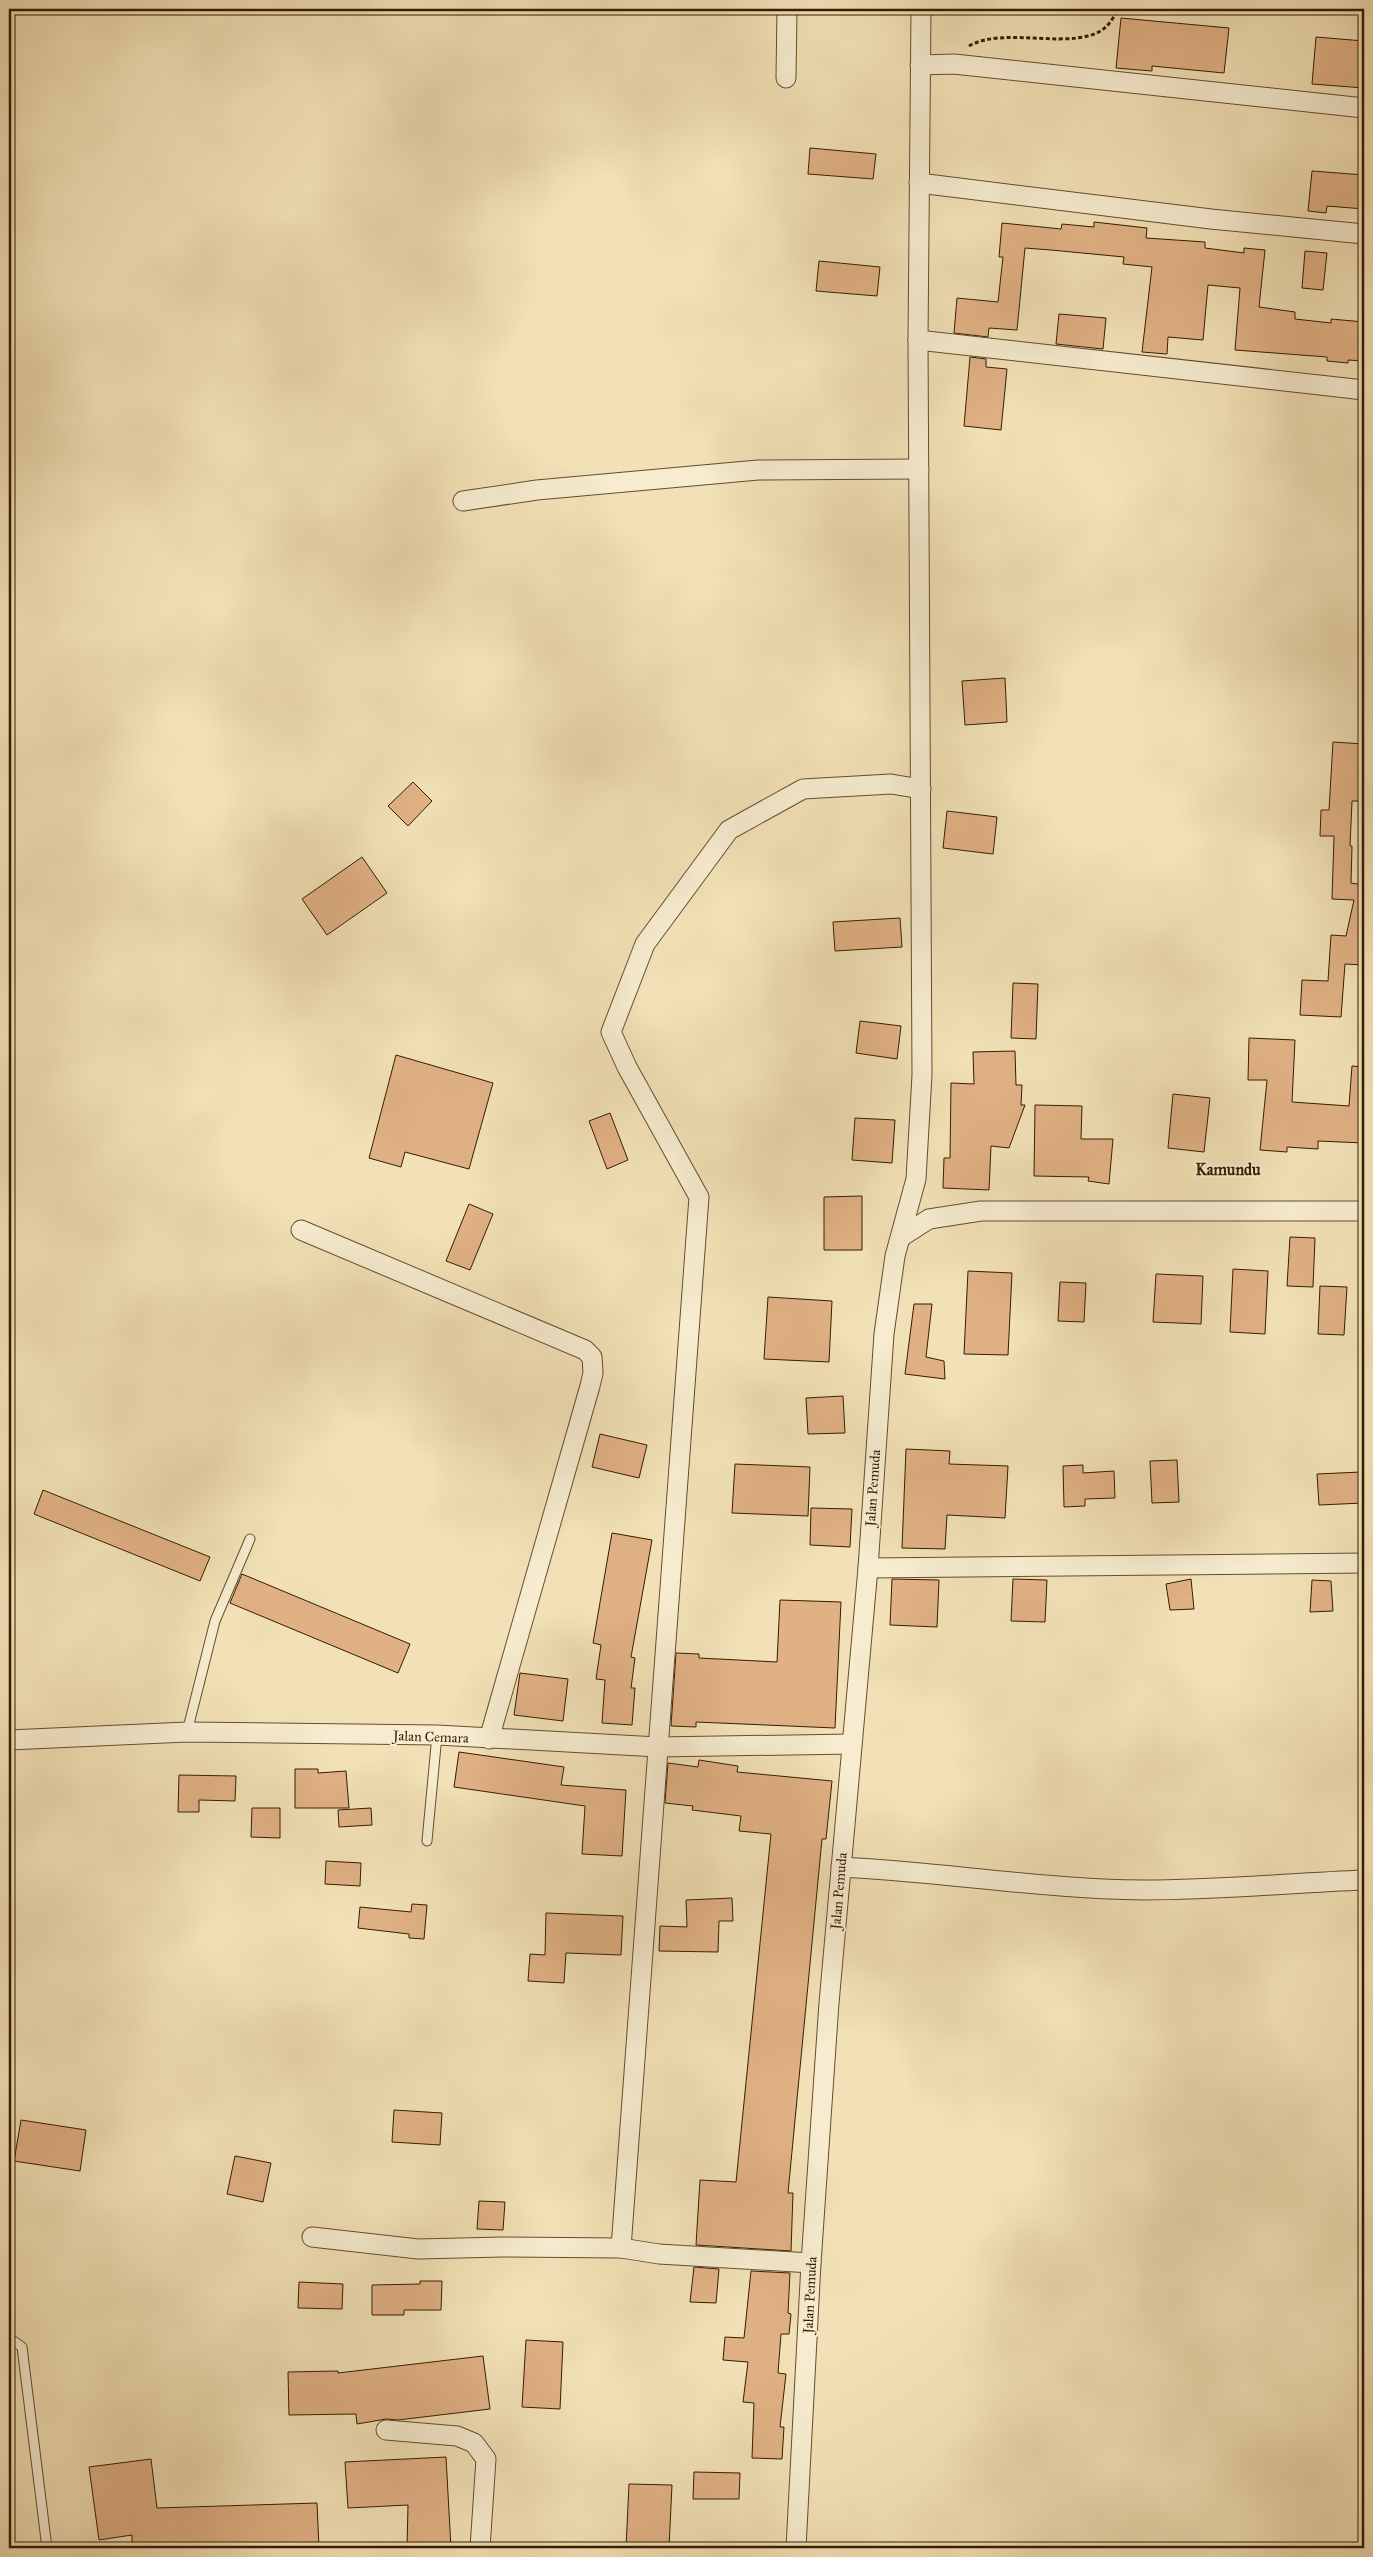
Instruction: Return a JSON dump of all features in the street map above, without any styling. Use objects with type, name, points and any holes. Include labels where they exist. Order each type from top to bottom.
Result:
[{"type":"street","points":[[786,78],[787,9]]},
{"type":"street","name":"Jalan Pemuda","points":[[796,2548],[811,2263],[841,1867],[868,1568],[884,1334],[895,1256],[918,1160],[922,1075],[918,340],[921,9]]},
{"type":"street","points":[[920,65],[954,64],[1364,108]]},
{"type":"street","points":[[919,183],[1211,219],[1364,234]]},
{"type":"street","points":[[918,340],[1364,390]]},
{"type":"street","points":[[463,501],[537,490],[758,470],[919,469]]},
{"type":"street","points":[[621,2248],[699,1197],[626,1067],[611,1032],[645,944],[729,830],[803,789],[891,784],[921,789]]},
{"type":"street","points":[[901,1237],[929,1219],[982,1211],[1364,1211]]},
{"type":"street","points":[[300,1230],[585,1350],[592,1357],[590,1386],[489,1739]]},
{"type":"street","points":[[868,1568],[1364,1563]]},
{"type":"street","name":"Jalan Cemara","points":[[9,1740],[187,1732],[438,1735],[658,1746],[852,1744]]},
{"type":"street","points":[[841,1867],[923,1871],[1045,1886],[1145,1890],[1364,1880]]},
{"type":"street","points":[[312,2237],[418,2249],[502,2247],[621,2248],[659,2254],[811,2263]]},
{"type":"street","points":[[386,2430],[457,2436],[474,2443],[486,2459],[480,2548]]},
{"type":"lane","points":[[187,1732],[216,1621],[250,1539]]},
{"type":"lane","points":[[427,1841],[438,1735]]},
{"type":"lane","points":[[9,2338],[22,2347],[47,2548]]},
{"type":"path","points":[[954,64],[969,46],[979,40],[994,38],[1079,38],[1095,34],[1106,27],[1120,9]]},
{"type":"building","points":[[1121,18],[1229,28],[1224,73],[1152,66],[1152,71],[1116,68]]},
{"type":"building","points":[[1316,37],[1364,41],[1364,88],[1312,84]]},
{"type":"building","points":[[810,148],[876,154],[873,179],[808,174]]},
{"type":"building","points":[[1312,171],[1364,175],[1364,209],[1327,206],[1326,213],[1308,211]]},
{"type":"building","points":[[1094,222],[1147,228],[1146,238],[1205,242],[1205,248],[1244,253],[1244,248],[1265,250],[1259,307],[1295,312],[1295,319],[1331,323],[1331,319],[1364,322],[1364,361],[1348,360],[1348,363],[1327,361],[1327,357],[1235,350],[1240,288],[1208,285],[1203,340],[1168,337],[1167,354],[1142,352],[1152,267],[1123,264],[1124,257],[1025,248],[1017,330],[989,328],[988,337],[954,333],[957,298],[998,302],[1003,257],[999,257],[1002,223],[1061,229],[1062,224],[1094,227]]},
{"type":"building","points":[[1305,251],[1327,253],[1323,290],[1302,288]]},
{"type":"building","points":[[819,261],[880,267],[877,296],[816,291]]},
{"type":"building","points":[[1059,314],[1106,318],[1103,349],[1056,344]]},
{"type":"building","points":[[970,357],[986,359],[986,367],[1007,369],[1001,430],[964,426]]},
{"type":"building","points":[[1005,678],[1007,722],[965,725],[962,681]]},
{"type":"building","points":[[1333,742],[1364,744],[1363,801],[1352,801],[1350,846],[1352,846],[1351,883],[1364,885],[1364,965],[1345,964],[1341,1017],[1300,1015],[1302,980],[1328,981],[1331,935],[1346,936],[1354,900],[1332,899],[1334,836],[1320,836],[1321,810],[1329,810]]},
{"type":"building","points":[[413,782],[432,801],[408,826],[388,806]]},
{"type":"building","points":[[947,811],[997,817],[993,854],[943,848]]},
{"type":"building","points":[[362,857],[387,893],[327,935],[302,899]]},
{"type":"building","points":[[900,918],[902,947],[835,951],[833,922]]},
{"type":"building","points":[[1013,983],[1038,984],[1036,1039],[1011,1038]]},
{"type":"building","points":[[860,1021],[901,1026],[897,1059],[856,1053]]},
{"type":"building","points":[[1249,1038],[1295,1040],[1292,1102],[1349,1106],[1352,1066],[1364,1067],[1364,1143],[1318,1141],[1318,1149],[1287,1147],[1287,1152],[1260,1150],[1267,1080],[1248,1080]]},
{"type":"building","points":[[1015,1051],[1016,1085],[1022,1085],[1021,1105],[1025,1105],[1009,1148],[991,1146],[989,1190],[943,1188],[944,1158],[950,1158],[951,1083],[974,1084],[973,1052]]},
{"type":"building","points":[[396,1055],[493,1083],[469,1169],[405,1152],[401,1167],[369,1158]]},
{"type":"building","points":[[1173,1094],[1210,1098],[1204,1152],[1168,1148]]},
{"type":"building","points":[[1035,1105],[1082,1106],[1081,1139],[1113,1139],[1109,1184],[1088,1181],[1089,1177],[1034,1176]]},
{"type":"building","points":[[610,1113],[628,1160],[607,1169],[589,1121]]},
{"type":"building","points":[[855,1118],[895,1120],[892,1163],[852,1160]]},
{"type":"building","points":[[862,1196],[862,1250],[824,1250],[824,1197]]},
{"type":"building","points":[[469,1204],[493,1214],[470,1270],[446,1261]]},
{"type":"building","points":[[1290,1237],[1315,1238],[1313,1287],[1287,1286]]},
{"type":"building","points":[[1233,1269],[1268,1271],[1265,1334],[1230,1332]]},
{"type":"building","points":[[968,1271],[1012,1273],[1008,1355],[964,1354]]},
{"type":"building","points":[[1156,1274],[1203,1276],[1201,1324],[1153,1322]]},
{"type":"building","points":[[1060,1282],[1086,1283],[1084,1322],[1058,1321]]},
{"type":"building","points":[[1320,1286],[1347,1287],[1344,1335],[1318,1334]]},
{"type":"building","points":[[768,1297],[832,1301],[829,1362],[764,1359]]},
{"type":"building","points":[[914,1304],[932,1304],[926,1357],[944,1361],[945,1379],[905,1374]]},
{"type":"building","points":[[843,1396],[845,1433],[808,1434],[806,1398]]},
{"type":"building","points":[[600,1434],[647,1445],[639,1478],[592,1467]]},
{"type":"building","points":[[906,1449],[950,1451],[949,1464],[1008,1466],[1005,1518],[947,1515],[945,1549],[902,1548]]},
{"type":"building","points":[[1177,1460],[1179,1502],[1152,1503],[1150,1461]]},
{"type":"building","points":[[735,1464],[810,1467],[808,1516],[732,1513]]},
{"type":"building","points":[[1083,1465],[1083,1473],[1114,1471],[1115,1498],[1085,1499],[1085,1506],[1064,1507],[1063,1466]]},
{"type":"building","points":[[1361,1472],[1363,1503],[1319,1505],[1317,1474]]},
{"type":"building","points":[[43,1490],[210,1557],[200,1581],[34,1514]]},
{"type":"building","points":[[811,1508],[852,1509],[850,1547],[810,1545]]},
{"type":"building","points":[[612,1533],[652,1540],[631,1657],[635,1658],[631,1688],[635,1688],[632,1725],[602,1723],[605,1680],[596,1679],[601,1645],[593,1643]]},
{"type":"building","points":[[242,1574],[410,1644],[398,1673],[230,1603]]},
{"type":"building","points":[[892,1579],[939,1580],[937,1627],[890,1625]]},
{"type":"building","points":[[1013,1579],[1047,1580],[1045,1622],[1011,1621]]},
{"type":"building","points":[[1191,1579],[1194,1609],[1170,1610],[1166,1584]]},
{"type":"building","points":[[1312,1580],[1331,1581],[1333,1611],[1310,1612]]},
{"type":"building","points":[[780,1600],[841,1602],[835,1728],[696,1722],[696,1727],[671,1726],[676,1653],[699,1654],[699,1658],[777,1662]]},
{"type":"building","points":[[520,1673],[568,1679],[563,1721],[514,1715]]},
{"type":"building","points":[[459,1752],[564,1767],[561,1785],[626,1790],[622,1856],[582,1854],[585,1806],[454,1787]]},
{"type":"building","points":[[699,1760],[738,1766],[737,1772],[832,1781],[826,1839],[822,1839],[788,2193],[793,2193],[791,2251],[696,2245],[700,2180],[736,2182],[771,1834],[739,1831],[741,1816],[692,1810],[693,1806],[665,1803],[668,1763],[698,1767]]},
{"type":"building","points":[[295,1769],[318,1769],[318,1773],[346,1771],[349,1808],[295,1808]]},
{"type":"building","points":[[179,1775],[236,1776],[235,1801],[199,1800],[199,1812],[178,1812]]},
{"type":"building","points":[[252,1808],[280,1808],[280,1838],[251,1837]]},
{"type":"building","points":[[371,1808],[372,1825],[339,1827],[338,1810]]},
{"type":"building","points":[[326,1861],[361,1863],[360,1886],[325,1884]]},
{"type":"building","points":[[732,1898],[733,1921],[719,1921],[718,1952],[659,1951],[660,1926],[687,1927],[686,1900]]},
{"type":"building","points":[[412,1904],[427,1905],[424,1939],[409,1938],[409,1934],[358,1928],[360,1907],[411,1912]]},
{"type":"building","points":[[546,1913],[623,1916],[621,1955],[566,1953],[564,1983],[528,1981],[530,1954],[545,1955]]},
{"type":"building","points":[[394,2110],[442,2113],[440,2145],[392,2142]]},
{"type":"building","points":[[21,2120],[86,2130],[80,2171],[14,2161]]},
{"type":"building","points":[[235,2156],[271,2163],[263,2202],[227,2194]]},
{"type":"building","points":[[479,2201],[505,2202],[503,2230],[477,2229]]},
{"type":"building","points":[[694,2267],[719,2269],[716,2303],[690,2302]]},
{"type":"building","points":[[751,2271],[790,2273],[788,2313],[791,2314],[789,2334],[781,2334],[778,2373],[786,2374],[780,2427],[784,2427],[782,2459],[752,2458],[754,2403],[743,2402],[748,2362],[723,2360],[725,2337],[744,2338]]},
{"type":"building","points":[[420,2281],[442,2281],[441,2310],[404,2310],[404,2315],[372,2315],[372,2285],[420,2284]]},
{"type":"building","points":[[299,2282],[343,2284],[342,2309],[298,2308]]},
{"type":"building","points":[[526,2340],[563,2342],[560,2409],[522,2407]]},
{"type":"building","points":[[483,2356],[490,2409],[398,2420],[386,2419],[357,2424],[356,2414],[289,2415],[288,2372],[338,2371],[338,2373]]},
{"type":"building","points":[[446,2457],[451,2548],[407,2548],[408,2505],[348,2508],[345,2462]]},
{"type":"building","points":[[151,2459],[157,2508],[317,2503],[319,2548],[132,2548],[132,2535],[99,2540],[89,2467]]},
{"type":"building","points":[[694,2472],[740,2473],[739,2499],[693,2499]]},
{"type":"building","points":[[629,2484],[672,2485],[669,2548],[626,2548]]},
{"type":"district","name":"Kamundu","points":[[1228,1169]]}]
